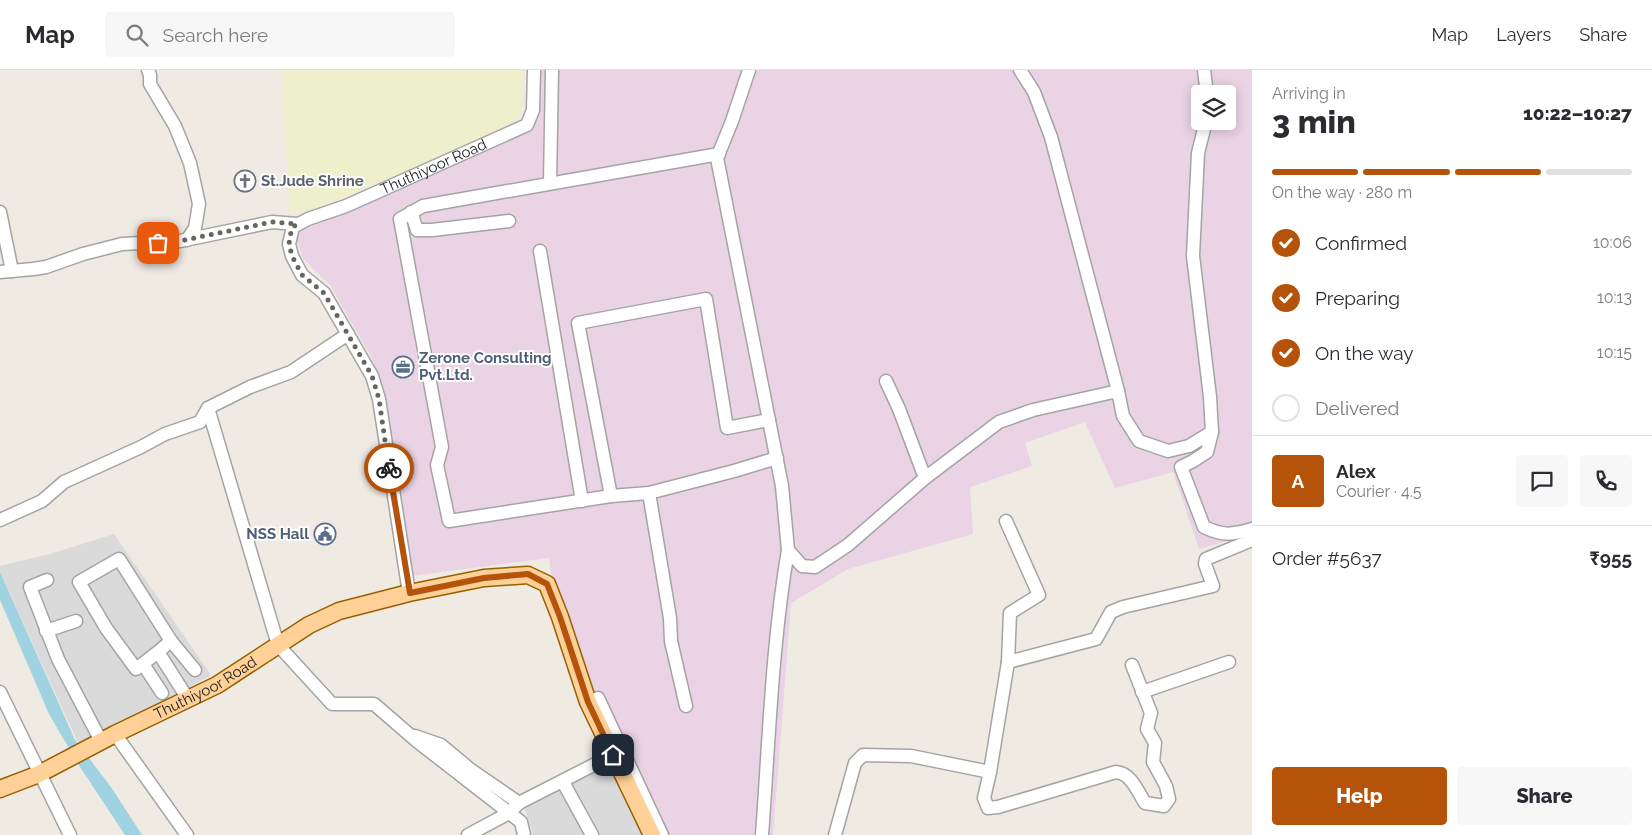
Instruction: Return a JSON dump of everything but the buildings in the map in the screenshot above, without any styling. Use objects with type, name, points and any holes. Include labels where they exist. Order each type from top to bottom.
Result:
[{"type":"main road","name":"Thuthiyoor Road","points":[[0,789],[39,774],[103,740],[217,685],[309,625],[339,610],[484,578],[528,574],[547,584],[588,702],[652,835]]},
{"type":"street","points":[[148,70],[150,84],[175,126],[190,164],[199,204],[195,228],[186,240]]},
{"type":"street","name":"Thuthiyoor Road","points":[[297,224],[346,206],[527,126],[533,110],[534,70]]},
{"type":"street","points":[[550,184],[552,70]]},
{"type":"street","points":[[750,70],[717,158],[777,458],[782,486],[788,550],[782,584],[773,682],[762,835]]},
{"type":"street","points":[[1020,70],[1034,92],[1051,137],[1123,416],[1139,442],[1168,452],[1189,446],[1212,432]]},
{"type":"street","points":[[1204,70],[1206,85]]},
{"type":"street","points":[[1204,130],[1198,153],[1194,256],[1210,397],[1212,432],[1207,452],[1181,467],[1204,527],[1221,534],[1236,534],[1252,530]]},
{"type":"street","points":[[719,154],[423,206],[400,219],[442,447],[436,465],[449,521],[611,496],[649,493],[777,458]]},
{"type":"street","points":[[0,212],[6,271],[46,267],[83,254],[122,244],[186,240],[272,222],[297,224]]},
{"type":"street","points":[[411,212],[416,230],[432,230],[509,221]]},
{"type":"street","points":[[297,224],[293,227],[289,244],[292,256],[302,275],[324,293],[372,376],[379,399],[410,593]]},
{"type":"street","points":[[540,251],[582,501]]},
{"type":"street","points":[[611,496],[578,323],[706,299],[728,428],[769,420]]},
{"type":"street","points":[[0,520],[42,501],[64,482],[142,447],[165,434],[200,422],[208,408],[250,388],[291,372],[348,334]]},
{"type":"street","points":[[886,381],[899,408],[925,478]]},
{"type":"street","points":[[788,550],[802,566],[815,567],[848,545],[925,478],[999,422],[1033,410],[1118,391]]},
{"type":"street","points":[[208,408],[278,645],[332,704],[374,704],[406,734],[521,822],[524,835]]},
{"type":"street","points":[[649,493],[670,618],[671,641],[686,706]]},
{"type":"street","points":[[1006,521],[1039,595],[1010,613],[1008,662],[984,798],[988,808],[998,807],[1116,772],[1122,772],[1131,780],[1145,803],[1164,806],[1168,799],[1166,786],[1153,762],[1155,742],[1147,729],[1151,713],[1132,665]]},
{"type":"street","points":[[1008,662],[1096,639],[1111,612],[1123,607],[1213,586],[1206,559],[1252,540]]},
{"type":"street","points":[[171,641],[136,670],[106,628],[79,582],[119,559],[171,641],[194,670]]},
{"type":"street","points":[[47,580],[30,587],[58,659],[103,740],[187,835]]},
{"type":"street","points":[[46,631],[76,621]]},
{"type":"street","points":[[158,652],[188,699]]},
{"type":"street","points":[[1142,692],[1230,662]]},
{"type":"street","points":[[144,664],[162,693]]},
{"type":"street","points":[[0,692],[70,835]]},
{"type":"street","points":[[588,702],[598,698],[662,835]]},
{"type":"street","points":[[406,734],[441,744],[471,770],[519,803]]},
{"type":"street","points":[[468,835],[509,813],[519,803],[613,755]]},
{"type":"street","points":[[835,835],[855,762],[863,755],[911,756],[990,772]]},
{"type":"street","points":[[563,782],[592,835]]},
{"type":"shaded area","points":[[536,70],[1252,70],[1252,534],[1199,549],[1173,472],[1115,488],[1085,422],[1025,443],[1032,466],[970,487],[973,534],[848,569],[791,603],[773,835],[658,835],[593,704],[554,597],[549,558],[411,576],[387,404],[373,360],[330,285],[303,259],[296,237],[300,227],[534,126]]},
{"type":"shaded area","points":[[114,534],[211,675],[154,707],[78,743],[0,572],[0,566],[50,554]]},
{"type":"shaded area","points":[[611,763],[644,835],[533,835],[525,809]]},
{"type":"green space","points":[[283,70],[522,70],[522,105],[517,117],[508,127],[312,211],[289,211]]},
{"type":"water","points":[[0,572],[75,740],[111,787],[142,835],[125,835],[80,767],[49,714],[0,600]]},
{"type":"way so far","points":[[158,243],[180,241],[272,222],[297,224],[293,227],[289,244],[292,256],[302,275],[324,293],[372,376],[379,399],[389,468]]},
{"type":"place","name":"St.Jude Shrine","points":[[245,181]]},
{"type":"place","name":"Zerone Consulting Pvt.Ltd.","points":[[403,367]]},
{"type":"place","name":"NSS Hall","points":[[325,534]]},
{"type":"route","points":[[389,468],[410,593],[484,578],[528,574],[547,584],[588,702],[613,755]]}]
